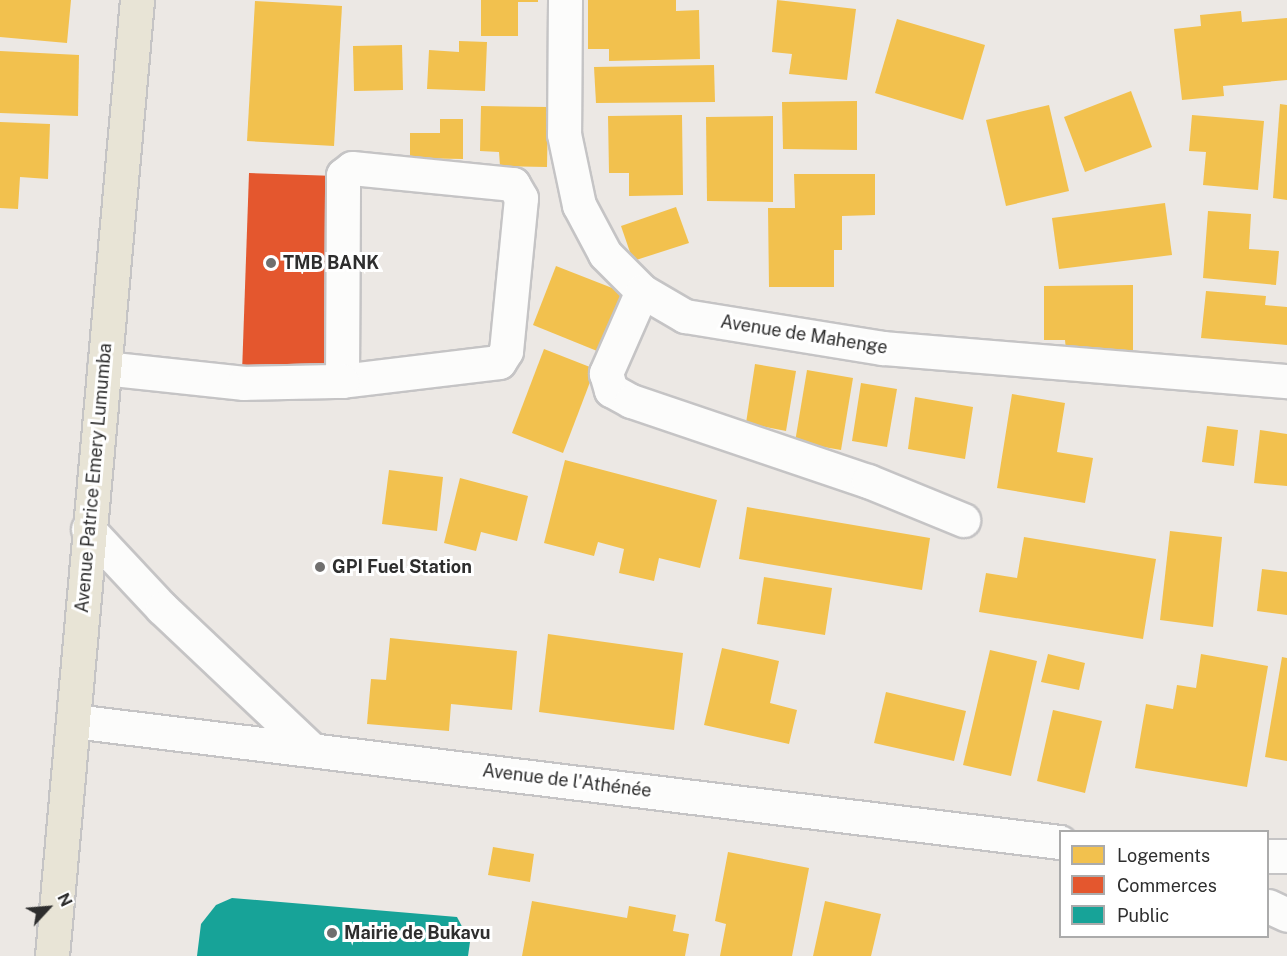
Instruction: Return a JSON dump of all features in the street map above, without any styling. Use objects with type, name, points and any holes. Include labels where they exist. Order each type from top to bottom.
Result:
[{"type":"main road","name":"Avenue Patrice Emery Lumumba","points":[[52,956],[74,721],[88,529],[138,0]]},
{"type":"street","name":"Avenue de Mahenge","points":[[565,0],[564,134],[579,206],[605,254],[642,291],[685,316],[883,348],[1287,381]]},
{"type":"street","points":[[104,368],[244,383],[342,381],[499,362],[506,351],[521,198],[513,184],[352,168],[343,175],[342,381]]},
{"type":"street","points":[[642,291],[606,373],[611,390],[631,401],[868,481],[963,520]]},
{"type":"street","points":[[88,529],[162,608],[311,749]]},
{"type":"street","name":"Avenue de l'Athénée","points":[[74,721],[1059,842]]},
{"type":"street","points":[[1269,856],[1287,856]]},
{"type":"street","points":[[1269,906],[1287,915]]},
{"type":"building: Logements","points":[[0,0],[71,0],[67,43],[0,37]]},
{"type":"building: Logements","points":[[481,0],[538,0],[538,2],[518,2],[518,36],[481,36]]},
{"type":"building: Logements","points":[[588,0],[676,0],[676,11],[699,10],[700,59],[609,61],[609,49],[588,49]]},
{"type":"building: Logements","points":[[777,0],[856,9],[847,80],[789,74],[792,54],[772,52]]},
{"type":"building: Logements","points":[[255,1],[342,6],[334,146],[247,141]]},
{"type":"building: Logements","points":[[1241,11],[1242,22],[1287,18],[1287,80],[1223,86],[1224,96],[1182,100],[1174,29],[1201,26],[1200,15]]},
{"type":"building: Logements","points":[[897,19],[985,45],[963,120],[875,93]]},
{"type":"building: Logements","points":[[459,41],[487,42],[485,91],[427,89],[429,50],[459,52]]},
{"type":"building: Logements","points":[[402,45],[403,90],[354,91],[353,46]]},
{"type":"building: Logements","points":[[0,51],[79,55],[78,116],[0,113]]},
{"type":"building: Logements","points":[[714,65],[715,102],[596,103],[594,67]]},
{"type":"building: Logements","points":[[1131,91],[1152,147],[1085,172],[1064,117]]},
{"type":"building: Logements","points":[[857,101],[857,150],[783,149],[782,102]]},
{"type":"building: Logements","points":[[1280,104],[1287,105],[1287,200],[1273,198]]},
{"type":"building: Logements","points":[[1049,105],[1069,191],[1006,206],[986,120]]},
{"type":"building: Logements","points":[[481,106],[548,107],[547,167],[500,166],[499,152],[480,151]]},
{"type":"building: Logements","points":[[682,115],[683,195],[629,196],[629,173],[609,173],[608,116]]},
{"type":"building: Logements","points":[[1192,115],[1264,121],[1258,190],[1203,185],[1206,152],[1189,151]]},
{"type":"building: Logements","points":[[773,116],[773,202],[707,201],[706,117]]},
{"type":"building: Logements","points":[[440,119],[463,119],[463,159],[410,158],[410,133],[440,133]]},
{"type":"building: Logements","points":[[0,122],[50,124],[48,179],[20,177],[18,209],[0,208]]},
{"type":"building: Logements","points":[[794,174],[875,174],[875,215],[842,216],[842,250],[834,250],[834,287],[769,287],[768,208],[795,208]]},
{"type":"building: Logements","points":[[1165,203],[1172,255],[1059,269],[1052,218]]},
{"type":"building: Logements","points":[[676,207],[689,243],[633,261],[621,226]]},
{"type":"building: Logements","points":[[1208,211],[1251,214],[1249,249],[1279,251],[1276,285],[1203,278]]},
{"type":"building: Logements","points":[[556,266],[625,293],[602,353],[533,325]]},
{"type":"building: Logements","points":[[1133,285],[1133,351],[1066,351],[1065,340],[1044,340],[1044,286]]},
{"type":"building: Logements","points":[[1206,291],[1266,296],[1265,305],[1287,307],[1287,345],[1201,338]]},
{"type":"building: Logements","points":[[544,349],[595,369],[563,453],[512,433]]},
{"type":"building: Logements","points":[[755,364],[796,371],[786,431],[746,423]]},
{"type":"building: Logements","points":[[807,370],[853,378],[841,450],[795,442]]},
{"type":"building: Logements","points":[[861,383],[897,389],[887,447],[852,441]]},
{"type":"building: Logements","points":[[1012,394],[1065,403],[1057,452],[1093,458],[1085,503],[997,488]]},
{"type":"building: Logements","points":[[915,397],[973,407],[965,459],[908,449]]},
{"type":"building: Logements","points":[[1207,426],[1238,430],[1234,466],[1202,462]]},
{"type":"building: Logements","points":[[1260,430],[1287,434],[1287,486],[1254,483]]},
{"type":"building: Logements","points":[[565,460],[717,500],[700,568],[659,558],[654,581],[619,573],[624,549],[598,542],[594,556],[544,543]]},
{"type":"building: Logements","points":[[389,470],[443,477],[437,531],[382,524]]},
{"type":"building: Logements","points":[[460,478],[528,496],[517,541],[481,532],[476,551],[444,543]]},
{"type":"building: Logements","points":[[747,507],[930,538],[922,590],[739,559]]},
{"type":"building: Logements","points":[[1170,531],[1222,537],[1213,627],[1160,620]]},
{"type":"building: Logements","points":[[1024,537],[1156,559],[1143,639],[979,612],[986,573],[1017,578]]},
{"type":"building: Logements","points":[[1262,569],[1287,572],[1287,615],[1257,611]]},
{"type":"building: Logements","points":[[764,577],[832,588],[825,635],[757,624]]},
{"type":"building: Logements","points":[[548,634],[683,653],[674,730],[539,712]]},
{"type":"building: Logements","points":[[390,638],[517,651],[512,710],[451,704],[449,731],[367,724],[371,679],[386,680]]},
{"type":"building: Logements","points":[[722,648],[779,661],[770,703],[797,710],[789,744],[704,725]]},
{"type":"building: Logements","points":[[990,650],[1037,661],[1011,776],[963,765]]},
{"type":"building: Logements","points":[[1048,654],[1085,663],[1079,690],[1041,682]]},
{"type":"building: Logements","points":[[1201,654],[1268,666],[1247,787],[1135,768],[1146,704],[1173,709],[1177,685],[1196,688]]},
{"type":"building: Logements","points":[[1282,657],[1287,658],[1287,761],[1265,757]]},
{"type":"building: Logements","points":[[886,692],[966,711],[954,761],[874,743]]},
{"type":"building: Logements","points":[[1053,710],[1102,721],[1085,793],[1037,781]]},
{"type":"building: Logements","points":[[493,847],[534,854],[530,882],[488,875]]},
{"type":"building: Logements","points":[[728,852],[809,868],[792,956],[720,956],[726,924],[715,921]]},
{"type":"building: Logements","points":[[532,901],[627,918],[629,906],[676,915],[673,931],[689,934],[685,956],[522,956]]},
{"type":"building: Logements","points":[[825,901],[881,914],[871,956],[813,956]]},
{"type":"building: Commerces","points":[[249,173],[336,176],[329,376],[242,373]]},
{"type":"building: Public","name":"Mairie de Bukavu","points":[[232,898],[457,917],[470,942],[468,956],[197,956],[201,924],[216,905]]},
{"type":"place","name":"TMB BANK","points":[[271,263]]},
{"type":"place","name":"GPI Fuel Station","points":[[320,567]]},
{"type":"place","name":"Mairie de Bukavu","points":[[332,933]]}]
